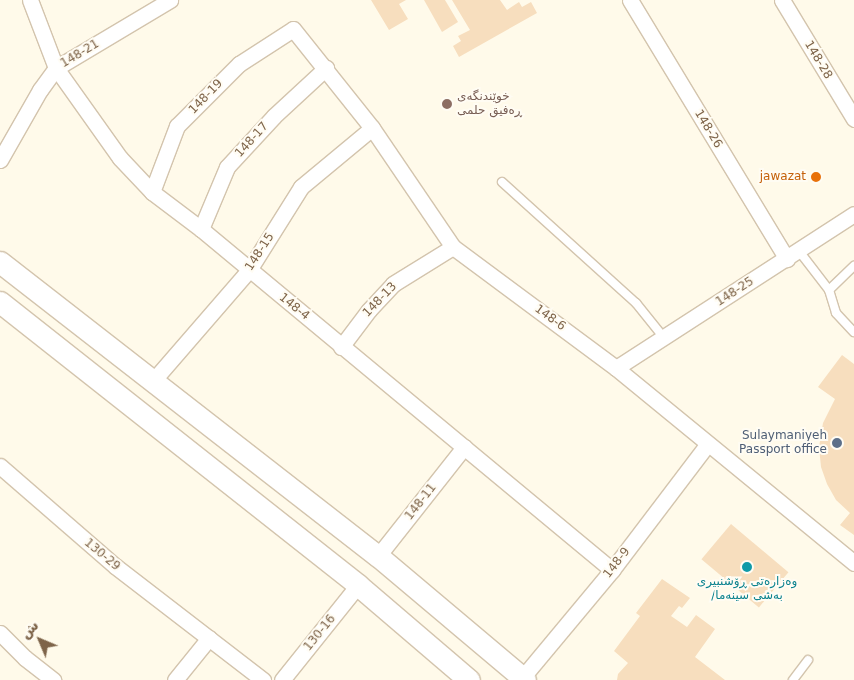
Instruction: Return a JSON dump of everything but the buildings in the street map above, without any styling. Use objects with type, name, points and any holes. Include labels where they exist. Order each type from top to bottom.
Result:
[{"type":"street","name":"148-4","points":[[30,0],[56,68],[120,158],[152,192],[201,229],[612,570]]},
{"type":"street","name":"148-21","points":[[0,160],[40,90],[56,68],[170,0]]},
{"type":"street","name":"148-26","points":[[630,0],[793,255]]},
{"type":"street","name":"148-28","points":[[782,0],[854,119]]},
{"type":"street","name":"148-6","points":[[292,29],[326,68],[372,128],[452,247],[616,368],[707,445],[854,563]]},
{"type":"street","name":"148-19","points":[[152,192],[178,126],[238,64],[292,29]]},
{"type":"street","name":"148-17","points":[[201,229],[227,167],[274,116],[326,68]]},
{"type":"street","name":"148-15","points":[[152,382],[249,270],[301,187],[372,128]]},
{"type":"street","name":"148-25","points":[[616,368],[854,214]]},
{"type":"street","name":"148-13","points":[[341,347],[369,310],[393,284],[452,247]]},
{"type":"street","points":[[0,262],[378,556],[523,679]]},
{"type":"street","points":[[0,302],[358,585],[469,680]]},
{"type":"street","name":"148-9","points":[[523,679],[612,570],[707,445]]},
{"type":"street","name":"148-11","points":[[378,556],[464,447]]},
{"type":"street","name":"130-29","points":[[0,466],[115,566],[263,680]]},
{"type":"street","name":"130-16","points":[[282,680],[358,585]]},
{"type":"street","points":[[0,633],[25,658],[53,680]]},
{"type":"street","points":[[175,680],[209,638]]},
{"type":"lane","points":[[502,182],[636,303],[664,338]]},
{"type":"lane","points":[[793,255],[829,290],[836,313],[854,332]]},
{"type":"lane","points":[[829,290],[854,266]]},
{"type":"lane","points":[[793,680],[808,660]]},
{"type":"place","name":"خوێندنگەی ڕەفیق حلمی","points":[[447,104]]},
{"type":"place","name":"jawazat","points":[[816,177]]},
{"type":"place","name":"Sulaymaniyeh Passport office","points":[[837,443]]},
{"type":"place","name":"وە‌زارە‌تی ڕۆشنبیری /بە‌شی سینە‌ما","points":[[747,567]]}]
